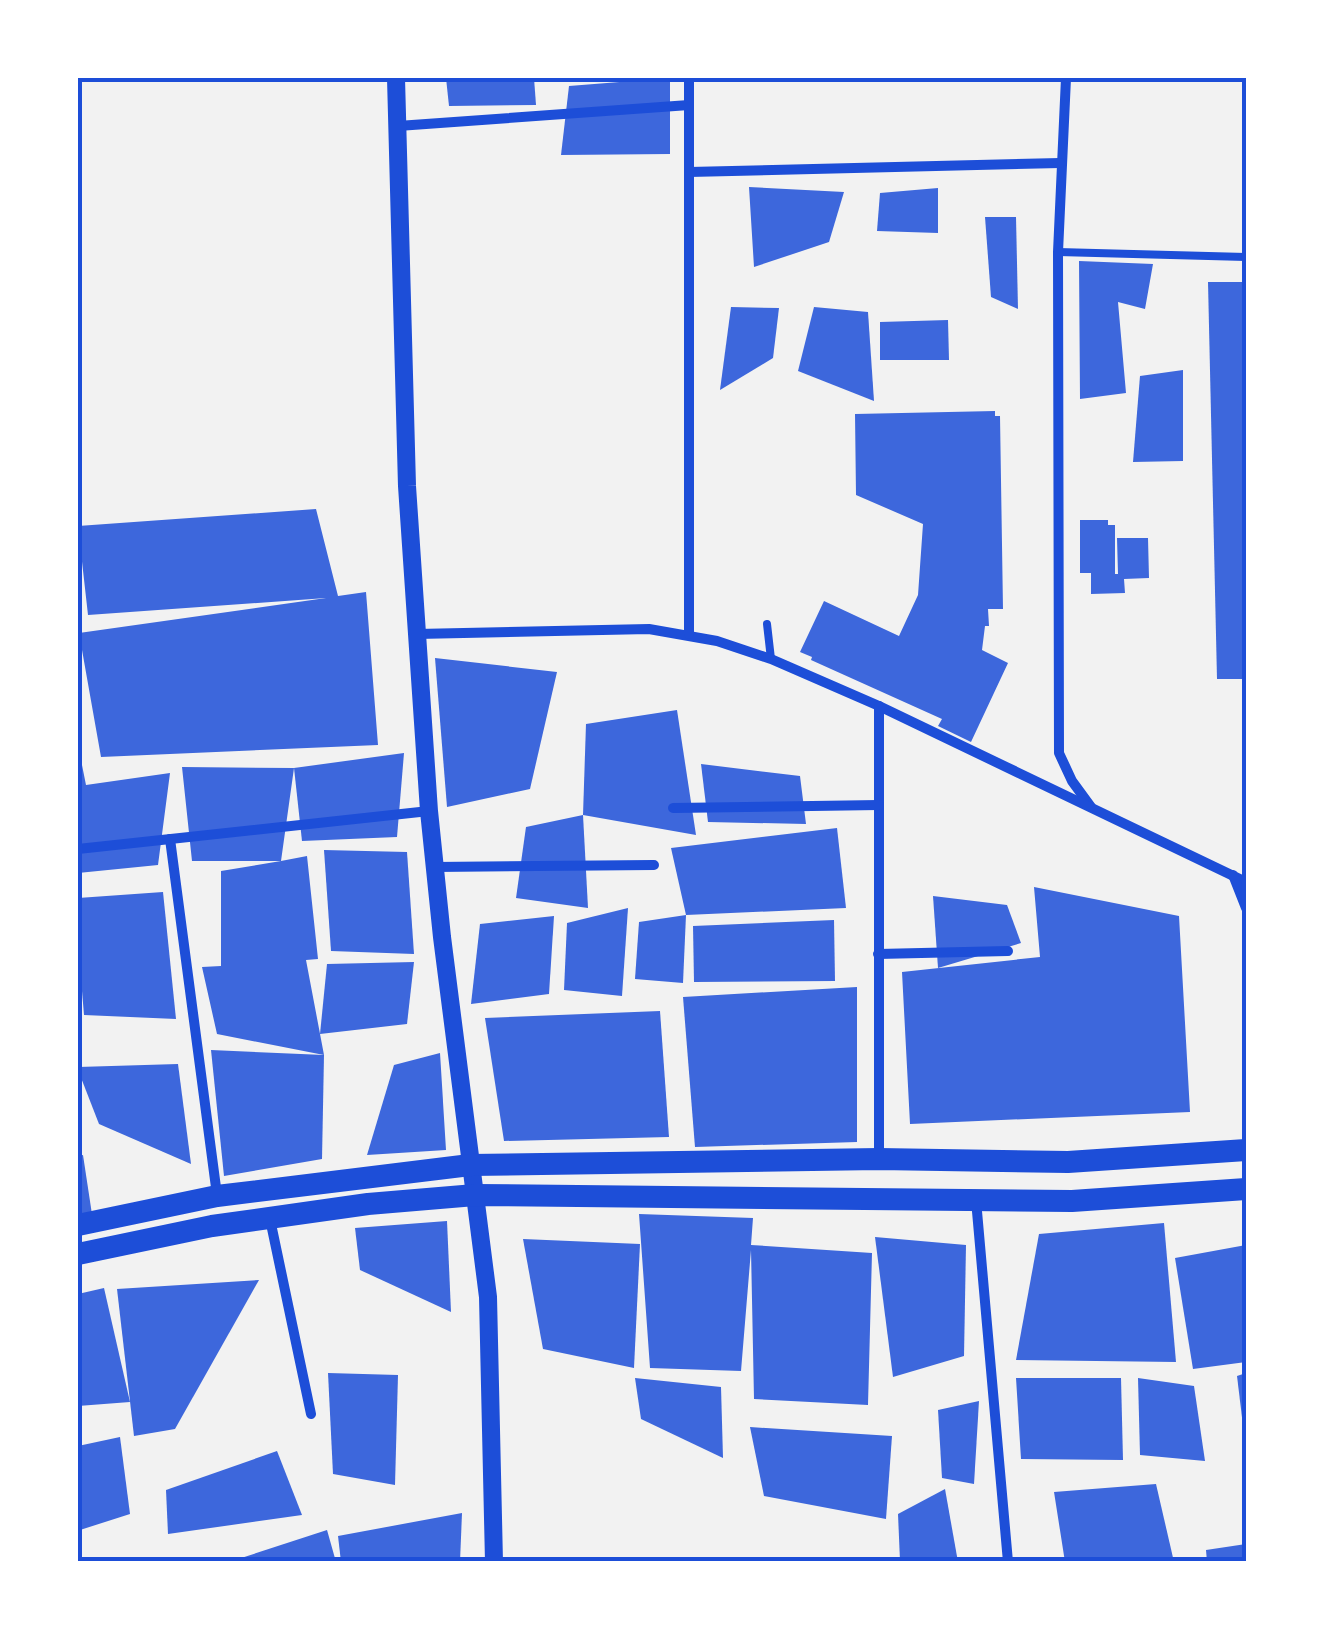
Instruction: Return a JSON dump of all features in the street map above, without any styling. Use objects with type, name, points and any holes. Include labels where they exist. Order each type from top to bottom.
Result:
[{"type":"main road","points":[[78,1225],[217,1196],[470,1164],[879,1159],[1068,1162],[1246,1150]]},
{"type":"main road","points":[[78,1254],[212,1226],[420,1198],[476,1195],[1072,1202],[1246,1190]]},
{"type":"street","points":[[396,78],[403,377],[417,634],[429,811],[488,1298],[494,1562]]},
{"type":"street","points":[[689,78],[689,634]]},
{"type":"street","points":[[1066,78],[1058,252],[1059,753],[1072,781],[1092,808]]},
{"type":"street","points":[[398,126],[688,106]]},
{"type":"street","points":[[689,172],[1060,163]]},
{"type":"street","points":[[417,634],[649,629],[689,634],[771,659],[879,706],[1246,882]]},
{"type":"street","points":[[879,706],[879,1159]]},
{"type":"street","points":[[673,808],[878,805]]},
{"type":"street","points":[[78,848],[429,811]]},
{"type":"street","points":[[170,839],[217,1196]]},
{"type":"street","points":[[435,867],[654,866]]},
{"type":"street","points":[[1233,874],[1246,908]]},
{"type":"street","points":[[878,954],[1008,951]]},
{"type":"street","points":[[976,1200],[1008,1562]]},
{"type":"street","points":[[270,1218],[311,1414]]},
{"type":"lane","points":[[1058,252],[1246,257]]},
{"type":"lane","points":[[768,624],[771,659]]},
{"type":"building","points":[[446,78],[534,78],[536,105],[449,106]]},
{"type":"building","points":[[670,78],[670,154],[561,155],[569,86]]},
{"type":"building","points":[[749,187],[844,192],[829,242],[754,267]]},
{"type":"building","points":[[938,188],[938,233],[877,231],[880,193]]},
{"type":"building","points":[[985,217],[1016,217],[1018,309],[991,297]]},
{"type":"building","points":[[1079,261],[1153,264],[1145,309],[1118,302],[1126,393],[1080,399]]},
{"type":"building","points":[[1208,282],[1246,282],[1246,679],[1217,679]]},
{"type":"building","points":[[731,307],[779,308],[773,358],[720,390]]},
{"type":"building","points":[[814,307],[868,312],[874,401],[798,371]]},
{"type":"building","points":[[948,320],[949,360],[880,360],[880,322]]},
{"type":"building","points":[[1183,370],[1183,461],[1133,462],[1140,376]]},
{"type":"building","points":[[995,411],[995,416],[1000,416],[1003,609],[988,609],[989,626],[985,626],[982,650],[1008,663],[971,742],[938,726],[942,719],[800,652],[824,601],[899,636],[918,595],[923,524],[856,495],[855,414]]},
{"type":"building","points":[[316,509],[338,596],[366,592],[378,745],[101,757],[79,633],[326,598],[88,615],[78,526]]},
{"type":"building","points":[[1080,520],[1108,520],[1108,525],[1115,525],[1115,574],[1117,538],[1148,538],[1149,578],[1124,579],[1125,593],[1091,594],[1091,573],[1080,573]]},
{"type":"building","points":[[435,658],[557,672],[530,789],[447,807]]},
{"type":"building","points":[[677,710],[696,835],[583,815],[586,724]]},
{"type":"building","points":[[79,750],[86,785],[170,773],[158,865],[78,873]]},
{"type":"building","points":[[404,753],[397,837],[302,841],[294,768]]},
{"type":"building","points":[[701,764],[800,776],[806,824],[708,822]]},
{"type":"building","points":[[182,767],[294,768],[281,861],[192,861]]},
{"type":"building","points":[[583,815],[588,908],[516,898],[526,827]]},
{"type":"building","points":[[837,828],[846,908],[686,915],[671,848]]},
{"type":"building","points":[[324,850],[407,852],[414,954],[331,951]]},
{"type":"building","points":[[307,856],[318,959],[306,960],[324,1055],[217,1034],[202,967],[221,966],[221,871]]},
{"type":"building","points":[[1034,887],[1179,916],[1190,1112],[910,1124],[902,972],[1040,957]]},
{"type":"building","points":[[163,892],[176,1019],[84,1015],[78,898]]},
{"type":"building","points":[[933,896],[1007,905],[1021,943],[938,968]]},
{"type":"building","points":[[628,908],[622,996],[564,990],[567,923]]},
{"type":"building","points":[[686,915],[683,983],[635,979],[639,922]]},
{"type":"building","points":[[554,916],[549,994],[471,1004],[480,924]]},
{"type":"building","points":[[834,920],[835,981],[694,982],[693,926]]},
{"type":"building","points":[[414,962],[407,1024],[320,1034],[327,964]]},
{"type":"building","points":[[857,987],[857,1142],[695,1147],[683,997]]},
{"type":"building","points":[[660,1011],[669,1137],[504,1141],[485,1018]]},
{"type":"building","points":[[211,1050],[324,1055],[322,1159],[224,1176]]},
{"type":"building","points":[[440,1053],[446,1150],[367,1155],[394,1065]]},
{"type":"building","points":[[178,1064],[191,1164],[99,1124],[78,1070]]},
{"type":"building","points":[[83,1155],[93,1221],[78,1223],[78,1156]]},
{"type":"building","points":[[639,1214],[753,1218],[751,1245],[872,1253],[868,1405],[754,1399],[751,1250],[741,1371],[650,1368]]},
{"type":"building","points":[[447,1221],[451,1312],[360,1270],[355,1228]]},
{"type":"building","points":[[1164,1223],[1176,1362],[1016,1360],[1039,1234]]},
{"type":"building","points":[[875,1237],[966,1245],[964,1356],[893,1377]]},
{"type":"building","points":[[523,1239],[640,1244],[634,1368],[543,1349]]},
{"type":"building","points":[[1246,1245],[1246,1362],[1193,1369],[1175,1258]]},
{"type":"building","points":[[259,1280],[175,1429],[134,1436],[117,1289]]},
{"type":"building","points":[[104,1288],[130,1402],[78,1406],[78,1294]]},
{"type":"building","points":[[328,1373],[398,1375],[395,1485],[333,1474]]},
{"type":"building","points":[[1246,1373],[1246,1434],[1244,1434],[1237,1376]]},
{"type":"building","points":[[635,1378],[721,1387],[723,1458],[641,1419]]},
{"type":"building","points":[[1016,1378],[1121,1378],[1123,1460],[1021,1459]]},
{"type":"building","points":[[1138,1378],[1194,1386],[1205,1461],[1140,1455]]},
{"type":"building","points":[[979,1401],[974,1484],[942,1478],[938,1410]]},
{"type":"building","points":[[750,1427],[892,1436],[886,1519],[764,1496]]},
{"type":"building","points":[[120,1437],[130,1514],[80,1530],[78,1446]]},
{"type":"building","points":[[277,1451],[302,1515],[168,1534],[166,1490]]},
{"type":"building","points":[[1156,1484],[1174,1562],[1065,1562],[1054,1492]]},
{"type":"building","points":[[945,1489],[958,1562],[900,1561],[898,1514]]},
{"type":"building","points":[[462,1513],[460,1562],[341,1562],[338,1536]]},
{"type":"building","points":[[327,1530],[336,1562],[232,1562],[232,1561]]},
{"type":"building","points":[[1246,1544],[1246,1562],[1207,1562],[1206,1550]]}]
